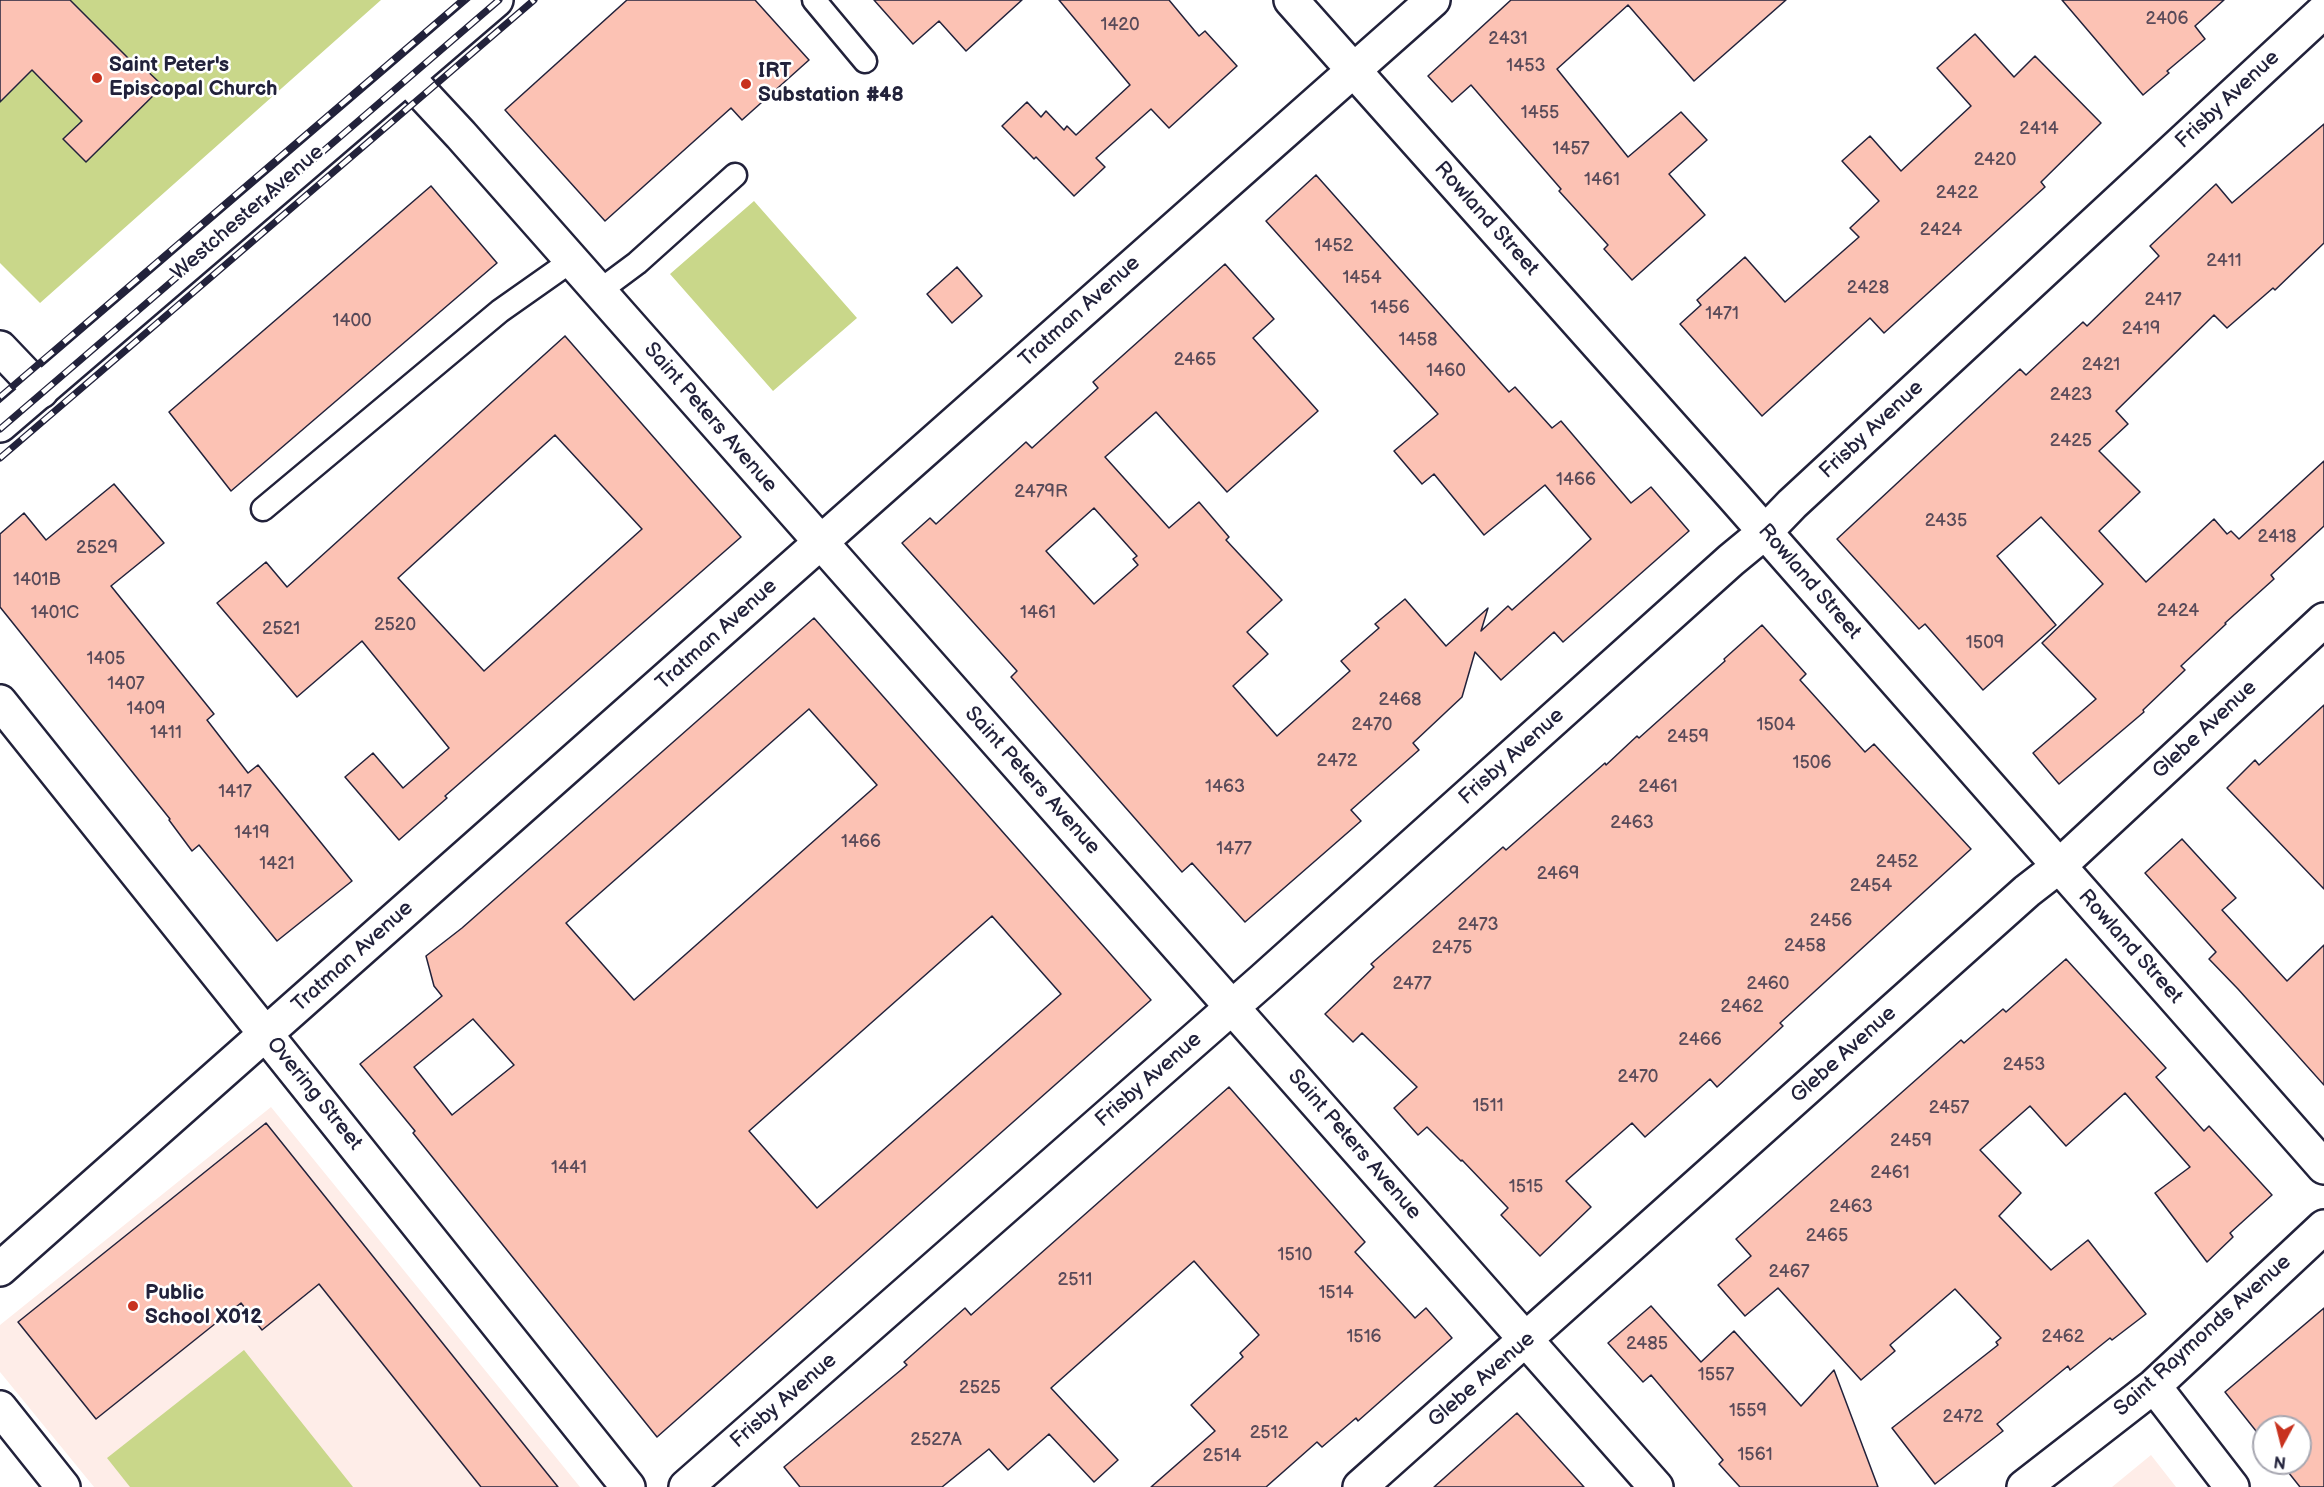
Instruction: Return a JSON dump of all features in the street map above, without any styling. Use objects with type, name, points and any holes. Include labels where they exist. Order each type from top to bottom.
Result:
[{"type":"street","name":"Westchester Avenue","points":[[0,425],[496,0]]},
{"type":"street","name":"Rowland Street","points":[[1291,0],[1765,532],[2324,1167]]},
{"type":"street","name":"Tratman Avenue","points":[[0,1269],[1433,0]]},
{"type":"street","name":"Frisby Avenue","points":[[686,1487],[1232,1008],[1765,532],[1792,504],[2324,11]]},
{"type":"street","name":"Saint Peters Avenue","points":[[407,77],[461,135],[1656,1487]]},
{"type":"street","points":[[0,348],[41,391]]},
{"type":"street","name":"Glebe Avenue","points":[[1360,1487],[2027,891],[2058,867],[2324,620]]},
{"type":"street","name":"Overing Street","points":[[0,702],[628,1487]]},
{"type":"street","name":"Saint Raymonds Avenue","points":[[2024,1487],[2154,1386],[2324,1227]]},
{"type":"street","points":[[2154,1386],[2232,1487]]},
{"type":"street","points":[[0,1408],[63,1487]]},
{"type":"lane","points":[[814,0],[865,61]]},
{"type":"lane","points":[[598,292],[637,263],[735,175]]},
{"type":"lane","points":[[263,509],[500,311],[571,261]]},
{"type":"shaded area","points":[[271,1107],[580,1487],[94,1487],[0,1372],[0,1325]]},
{"type":"shaded area","points":[[2151,1455],[2176,1487],[2112,1487]]},
{"type":"green space","points":[[0,0],[381,0],[40,303],[0,263]]},
{"type":"green space","points":[[754,201],[857,318],[773,391],[670,274]]},
{"type":"green space","points":[[244,1350],[353,1487],[130,1487],[107,1458]]},
{"type":"building","name":"Saint Peter's Episcopal Church","points":[[0,0],[70,0],[136,66],[139,63],[163,86],[86,162],[63,139],[82,121],[32,70],[0,102]]},
{"type":"building","points":[[627,0],[755,0],[809,60],[742,120],[731,108],[605,221],[505,110]]},
{"type":"building","points":[[874,0],[1022,0],[966,51],[939,21],[913,44]]},
{"type":"building","points":[[1059,0],[1169,0],[1199,36],[1205,31],[1237,66],[1169,128],[1151,109],[1096,158],[1105,167],[1074,196],[1002,126],[1027,102],[1041,117],[1046,111],[1064,130],[1067,126],[1076,135],[1130,85]]},
{"type":"building","points":[[1511,0],[1786,0],[1694,81],[1628,5],[1557,69],[1628,157],[1681,112],[1707,140],[1669,174],[1705,215],[1632,280],[1604,249],[1608,245],[1559,191],[1561,189],[1471,85],[1452,102],[1428,76]]},
{"type":"building","points":[[2062,0],[2224,0],[2195,26],[2205,39],[2143,95]]},
{"type":"building","points":[[1975,34],[2014,77],[2035,56],[2101,123],[2041,182],[2045,187],[1884,333],[1870,318],[1762,416],[1680,324],[1701,305],[1697,300],[1745,257],[1785,302],[1859,237],[1850,228],[1879,201],[1842,161],[1870,136],[1901,171],[1971,106],[1937,68]]},
{"type":"building","points":[[2324,124],[2324,243],[2275,290],[2273,288],[2227,328],[2214,315],[2116,411],[2128,424],[2099,451],[2140,492],[2099,531],[2146,582],[2214,519],[2227,534],[2231,531],[2239,539],[2324,461],[2324,526],[2271,575],[2274,579],[2181,666],[2185,670],[2143,710],[2144,712],[2059,784],[2033,753],[2096,699],[2042,643],[2103,584],[2041,517],[1997,556],[2056,625],[1983,690],[1925,624],[1919,629],[1837,539],[2020,369],[2026,375],[2083,322],[2087,326],[2159,256],[2150,246],[2216,184],[2232,203]]},
{"type":"building","points":[[1316,175],[1509,392],[1515,387],[1552,428],[1561,421],[1631,503],[1651,487],[1689,531],[1563,642],[1554,632],[1501,680],[1475,652],[1462,697],[1413,743],[1419,750],[1351,810],[1361,821],[1245,922],[1192,863],[1182,872],[1011,677],[1017,671],[902,543],[930,518],[936,524],[1026,442],[1032,448],[1098,388],[1093,382],[1225,264],[1274,319],[1253,338],[1318,411],[1227,492],[1156,412],[1105,457],[1169,528],[1199,502],[1229,537],[1226,540],[1282,600],[1247,632],[1268,654],[1233,686],[1277,736],[1350,671],[1341,661],[1379,628],[1375,624],[1405,599],[1446,646],[1488,608],[1481,631],[1508,606],[1512,610],[1591,539],[1545,485],[1484,535],[1434,474],[1422,484],[1394,451],[1438,414],[1266,221]],"holes":[[[1094,508],[1137,556],[1133,559],[1138,565],[1094,604],[1046,551]]]},
{"type":"building","points":[[431,186],[497,263],[231,491],[169,412]]},
{"type":"building","points":[[957,267],[982,296],[952,323],[927,294]]},
{"type":"building","points":[[565,336],[741,537],[445,796],[447,798],[399,840],[345,777],[373,753],[403,788],[449,748],[362,641],[297,697],[217,603],[266,562],[287,587]],"holes":[[[555,435],[642,529],[484,671],[398,578]]]},
{"type":"building","points":[[114,484],[164,543],[111,586],[214,714],[207,720],[248,773],[258,765],[352,881],[277,941],[199,845],[192,851],[170,819],[0,607],[0,534],[24,513],[46,540]]},
{"type":"building","points":[[814,618],[1151,1000],[657,1437],[360,1064],[442,996],[434,986],[426,956],[462,928]],"holes":[[[809,709],[877,785],[634,1000],[566,923]],[[992,916],[1061,994],[817,1208],[749,1131]],[[473,1019],[514,1065],[452,1115],[414,1067]]]},
{"type":"building","points":[[1762,625],[1806,674],[1800,680],[1865,752],[1874,744],[1971,849],[1780,1023],[1783,1026],[1717,1087],[1710,1079],[1645,1137],[1632,1123],[1566,1181],[1591,1207],[1540,1256],[1501,1215],[1508,1208],[1462,1160],[1427,1127],[1418,1135],[1394,1108],[1417,1087],[1362,1033],[1353,1042],[1325,1014],[1374,967],[1371,964],[1503,847],[1506,850],[1637,736],[1639,738]]},
{"type":"building","points":[[2324,705],[2324,889],[2227,788],[2255,760],[2259,765]]},
{"type":"building","points":[[2182,839],[2236,898],[2222,910],[2287,981],[2324,945],[2324,1085],[2209,959],[2216,952],[2145,873]]},
{"type":"building","points":[[2066,959],[2166,1068],[2156,1077],[2204,1131],[2209,1126],[2272,1195],[2230,1233],[2233,1237],[2207,1262],[2155,1193],[2190,1167],[2125,1093],[2066,1146],[2030,1106],[1980,1150],[2021,1193],[1999,1216],[2051,1270],[2088,1240],[2146,1314],[2112,1340],[2110,1338],[2070,1370],[2068,1366],[1997,1424],[2003,1431],[1935,1484],[1892,1428],[1998,1345],[1996,1342],[2001,1338],[1955,1289],[1890,1345],[1895,1351],[1861,1380],[1778,1288],[1745,1316],[1718,1285],[1751,1256],[1736,1239],[1961,1040],[1964,1043],[2003,1009],[2006,1012]]},
{"type":"building","points":[[1229,1087],[1365,1242],[1355,1252],[1415,1318],[1426,1308],[1452,1338],[1358,1421],[1356,1418],[1322,1447],[1317,1442],[1266,1487],[1151,1487],[1215,1431],[1191,1405],[1243,1357],[1240,1353],[1259,1335],[1194,1261],[1051,1388],[1118,1460],[1094,1482],[1049,1434],[1008,1470],[989,1449],[942,1487],[800,1487],[784,1467],[907,1365],[904,1362],[965,1308],[971,1315]]},
{"type":"building","name":"Public School X012","points":[[266,1123],[558,1487],[481,1487],[319,1284],[262,1330],[241,1303],[96,1419],[18,1322]]},
{"type":"building","points":[[1651,1306],[1701,1362],[1734,1331],[1801,1406],[1834,1370],[1878,1487],[1740,1487],[1719,1464],[1723,1460],[1651,1375],[1643,1382],[1608,1343]]},
{"type":"building","points":[[2324,1308],[2324,1487],[2300,1487],[2290,1475],[2312,1475],[2312,1415],[2252,1415],[2252,1426],[2225,1392]]},
{"type":"building","points":[[1517,1413],[1584,1487],[1434,1487]]},
{"type":"railway","points":[[0,397],[463,0]]},
{"type":"railway","points":[[0,429],[499,0]]},
{"type":"railway","points":[[0,458],[534,0]]},
{"type":"place","name":"Saint Peter's Episcopal Church","points":[[97,78]]},
{"type":"place","name":"IRT Substation #48","points":[[746,84]]},
{"type":"place","name":"Public School X012","points":[[133,1306]]}]
